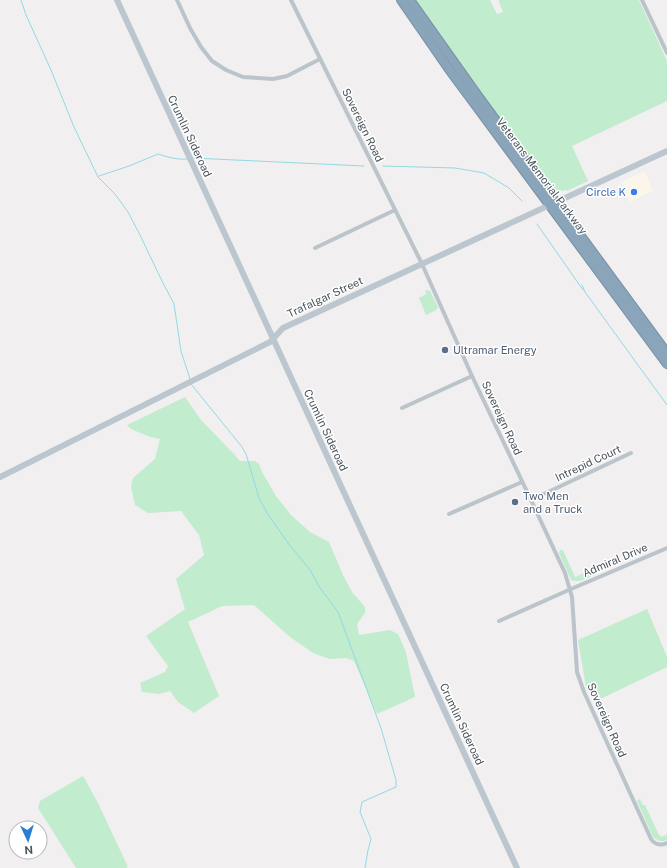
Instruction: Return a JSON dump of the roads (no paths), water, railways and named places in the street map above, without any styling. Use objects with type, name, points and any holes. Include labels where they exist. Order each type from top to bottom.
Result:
[{"type":"highway","name":"Veterans Memorial Parkway","points":[[401,0],[448,68],[667,353]]},
{"type":"highway","name":"Veterans Memorial Parkway","points":[[410,0],[667,364]]},
{"type":"street","name":"Crumlin Sideroad","points":[[117,0],[193,168],[517,868]]},
{"type":"street","points":[[177,0],[201,47],[212,61],[226,70],[243,77],[273,79],[287,76],[320,59]]},
{"type":"street","name":"Sovereign Road","points":[[291,0],[422,264],[472,376],[532,500],[565,573],[571,589],[572,597],[577,672],[584,692],[651,839],[653,842],[658,844],[667,843]]},
{"type":"street","points":[[642,0],[667,53]]},
{"type":"street","name":"Trafalgar Street","points":[[0,477],[270,342],[283,328],[667,151]]},
{"type":"street","points":[[315,248],[395,210]]},
{"type":"street","points":[[402,408],[472,376]]},
{"type":"street","name":"Intrepid Court","points":[[532,500],[631,453]]},
{"type":"street","points":[[449,514],[522,482]]},
{"type":"street","name":"Admiral Drive","points":[[499,621],[667,548]]},
{"type":"waterway","points":[[21,0],[74,127],[98,177],[115,194],[128,212],[174,304],[181,351],[190,379]]},
{"type":"waterway","points":[[99,176],[158,154],[176,159],[187,159]]},
{"type":"waterway","points":[[192,158],[364,166]]},
{"type":"waterway","points":[[383,166],[455,168],[484,173],[509,188],[522,201]]},
{"type":"waterway","points":[[537,224],[583,290]]},
{"type":"waterway","points":[[582,285],[585,292],[667,405]]},
{"type":"waterway","points":[[191,384],[242,447],[246,454],[259,498],[267,513],[288,543],[310,570],[320,588],[338,612],[381,728],[396,780],[396,787],[362,802],[360,812],[371,839],[365,868]]},
{"type":"place","name":"Circle K","points":[[634,192]]},
{"type":"place","name":"Ultramar Energy","points":[[445,350]]},
{"type":"place","name":"Two Men and a Truck","points":[[515,502]]}]
